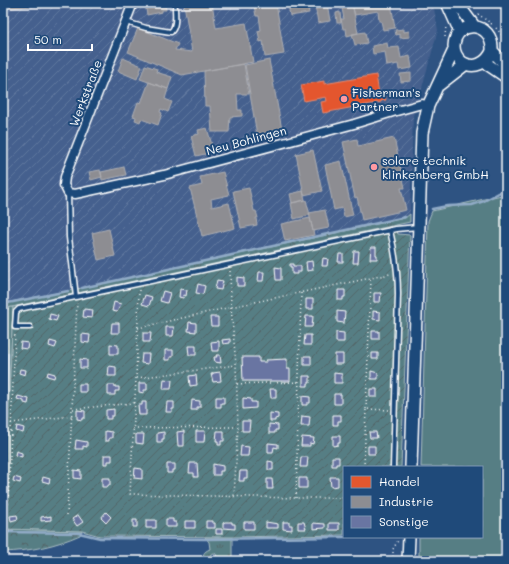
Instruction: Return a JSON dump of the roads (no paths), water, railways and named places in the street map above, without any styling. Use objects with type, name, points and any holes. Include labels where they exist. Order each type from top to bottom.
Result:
[{"type":"main road","points":[[447,3],[460,32]]},
{"type":"main road","points":[[454,50],[460,60],[466,64],[478,65],[489,57],[492,51],[493,43],[491,37],[486,32],[474,26],[457,3]]},
{"type":"main road","points":[[411,466],[422,133],[428,106],[454,50],[454,41],[460,32],[465,28],[474,26]]},
{"type":"main road","points":[[492,51],[506,65]]},
{"type":"main road","points":[[484,62],[506,77]]},
{"type":"main road","points":[[437,87],[466,64]]},
{"type":"main road","points":[[408,561],[409,538]]},
{"type":"street","name":"Werkstraße","points":[[68,193],[64,185],[65,177],[133,3]]},
{"type":"street","name":"Neu Bohlingen","points":[[68,193],[75,194],[164,175],[354,124],[422,104],[428,106]]},
{"type":"lane","points":[[126,22],[146,28],[171,32],[175,26],[175,7]]},
{"type":"lane","points":[[68,193],[69,237],[76,297]]},
{"type":"lane","points":[[30,327],[15,327],[16,312],[18,309],[390,230],[420,228]]},
{"type":"lane","points":[[390,230],[398,272],[395,410],[392,466]]},
{"type":"waterway","points":[[432,209],[447,206],[472,205],[484,201],[506,189]]},
{"type":"waterway","points":[[82,288],[405,217]]},
{"type":"waterway","points":[[3,304],[68,291]]},
{"type":"waterway","points":[[3,465],[8,353]]},
{"type":"waterway","points":[[3,532],[79,533],[100,538],[205,539],[343,537]]},
{"type":"place","name":"Fisherman's Partner","points":[[344,99]]},
{"type":"place","name":"solare technik klinkenberg GmbH","points":[[374,167]]}]
